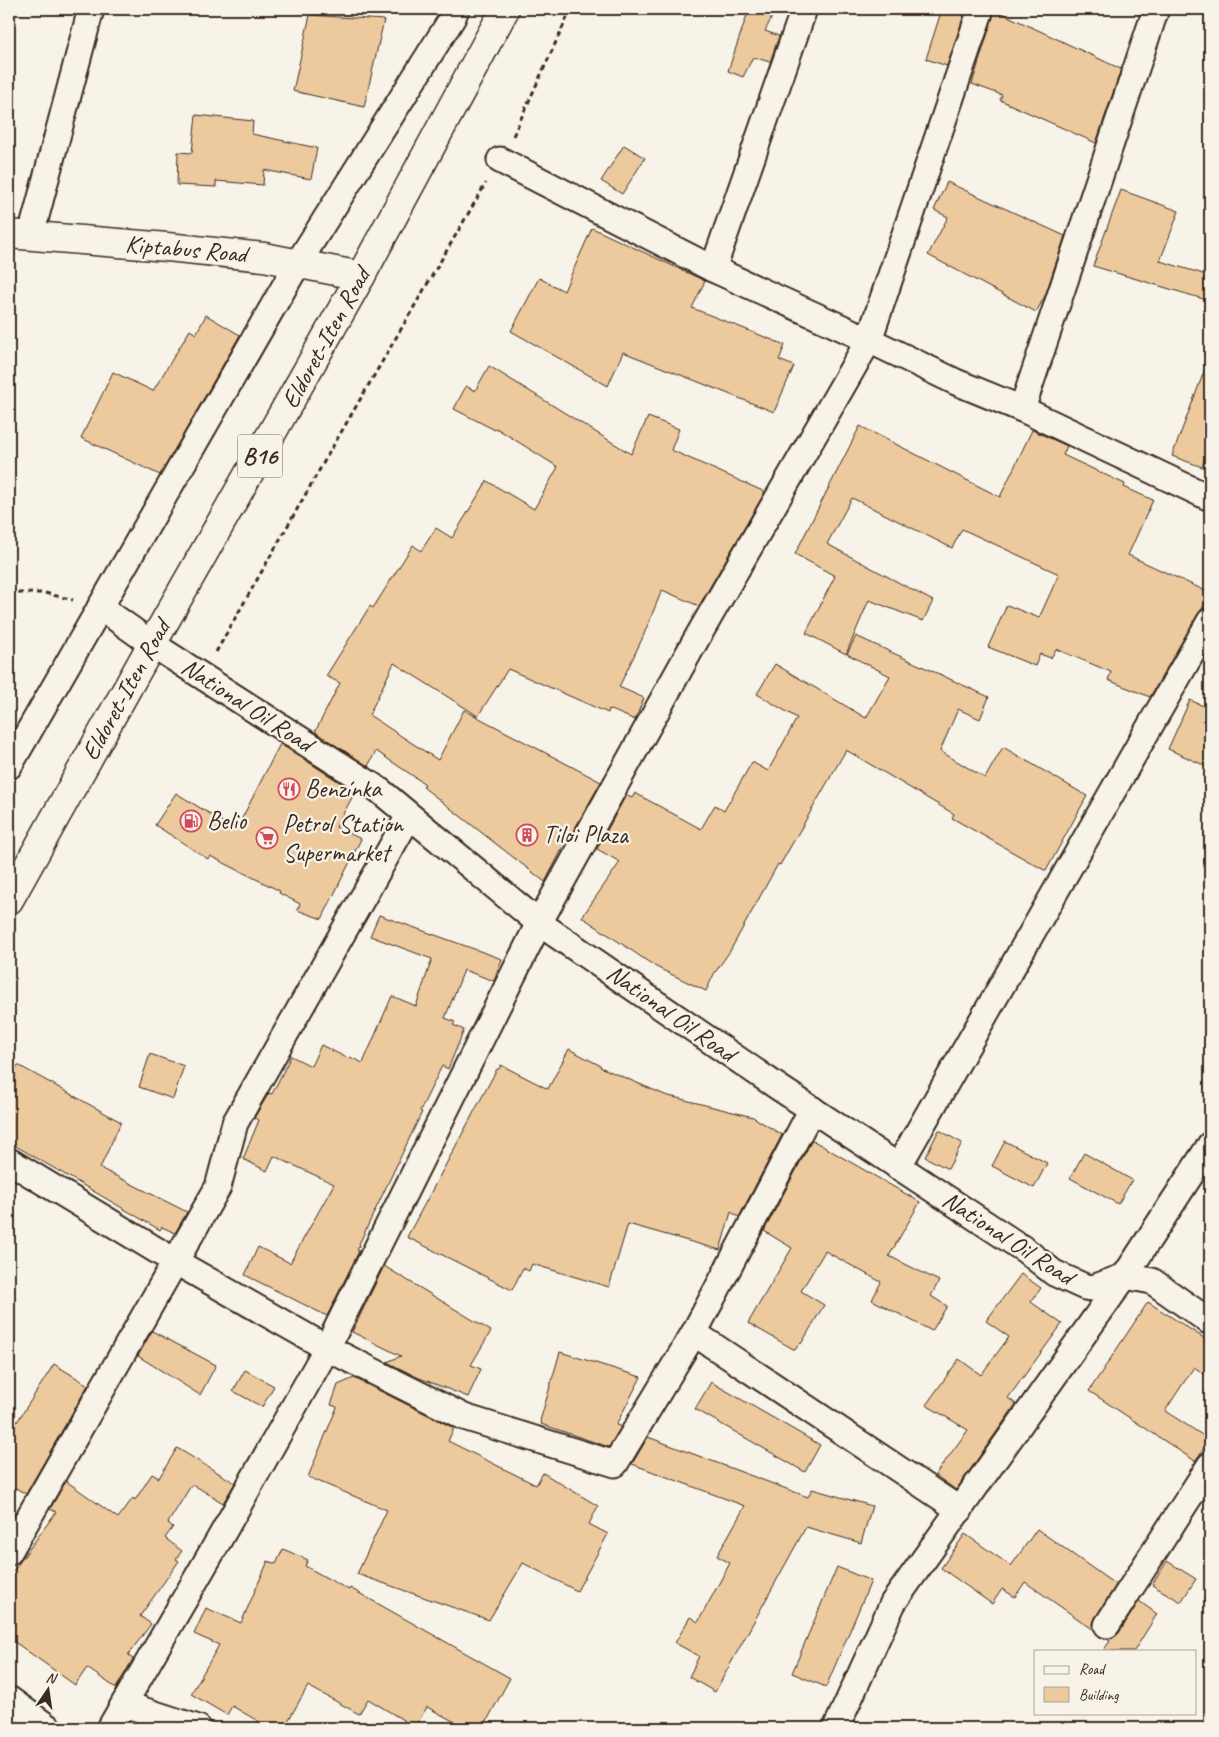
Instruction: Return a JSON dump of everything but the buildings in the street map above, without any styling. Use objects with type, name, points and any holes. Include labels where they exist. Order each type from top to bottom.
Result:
[{"type":"main road","name":"Eldoret-Iten Road","points":[[9,900],[361,276],[505,9]]},
{"type":"main road","name":"Kiptabus Road","points":[[20,235],[264,257],[361,276]]},
{"type":"street","points":[[20,235],[91,9]]},
{"type":"street","points":[[9,766],[298,263],[456,9]]},
{"type":"street","points":[[713,269],[804,9]]},
{"type":"street","points":[[110,1728],[327,1348],[539,923],[697,638],[869,340],[982,9]]},
{"type":"street","points":[[1022,409],[1156,9]]},
{"type":"street","points":[[500,160],[713,269],[956,382],[1022,409],[1210,498]]},
{"type":"street","name":"National Oil Road","points":[[100,607],[152,644],[379,790],[539,923],[898,1167],[1025,1250],[1054,1273],[1085,1287],[1093,1288],[1125,1276]]},
{"type":"street","points":[[898,1167],[1210,621]]},
{"type":"street","points":[[9,1552],[218,1187],[235,1123],[409,816]]},
{"type":"street","points":[[9,1161],[176,1262],[327,1348],[464,1417],[615,1464],[694,1333],[812,1109]]},
{"type":"street","points":[[836,1728],[893,1603],[1125,1276],[1210,1145]]},
{"type":"street","points":[[1125,1276],[1152,1281],[1210,1322]]},
{"type":"street","points":[[694,1333],[960,1510]]},
{"type":"street","points":[[1106,1625],[1210,1465]]},
{"type":"street","points":[[9,1699],[49,1728]]},
{"type":"street","points":[[124,1704],[198,1728]]},
{"type":"path","points":[[202,676],[329,453],[500,160],[571,9]]},
{"type":"path","points":[[9,593],[45,593],[100,607]]},
{"type":"place","name":"Benzínka","points":[[289,789]]},
{"type":"place","name":"Belio","points":[[191,821]]},
{"type":"place","name":"Tiloi Plaza","points":[[527,835]]},
{"type":"place","name":"Petrol Station Supermarket","points":[[267,838]]}]
